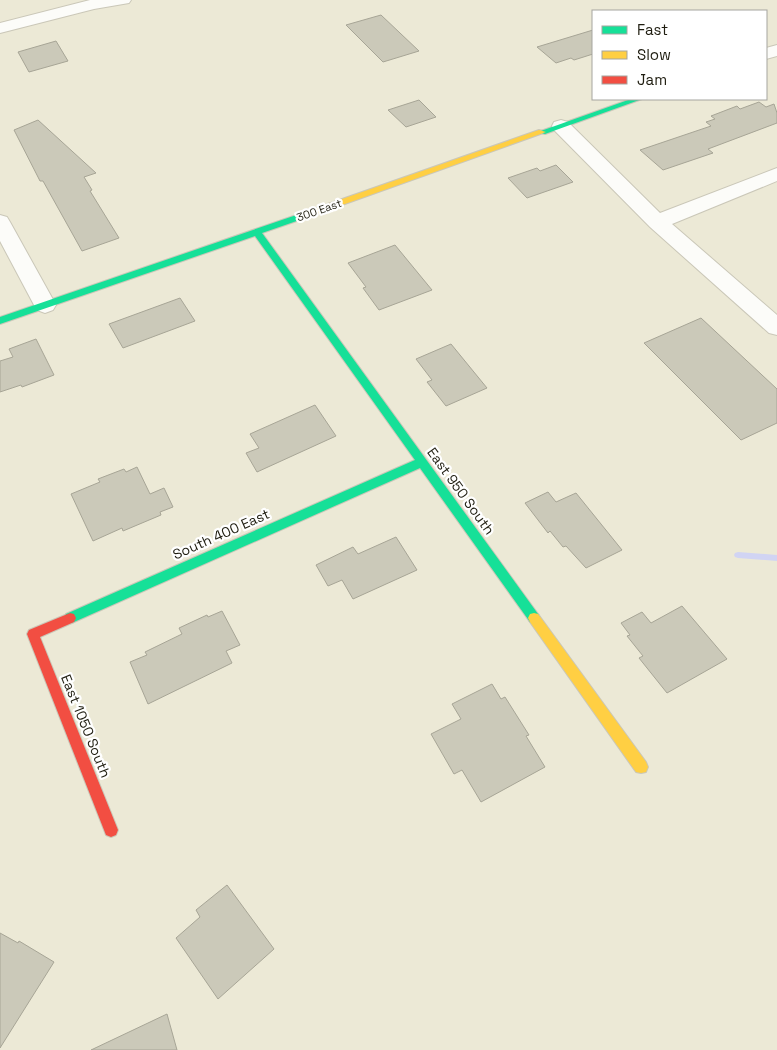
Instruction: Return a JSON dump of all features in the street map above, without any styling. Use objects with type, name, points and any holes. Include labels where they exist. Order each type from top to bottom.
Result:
[{"type":"street","points":[[0,28],[93,4],[123,0]]},
{"type":"street","name":"300 East","points":[[0,321],[635,100]]},
{"type":"street","points":[[561,126],[657,222],[777,327]]},
{"type":"street","points":[[657,222],[777,174]]},
{"type":"street","points":[[0,222],[45,305]]},
{"type":"street","name":"East 950 South","points":[[257,232],[641,767]]},
{"type":"street","name":"South 400 East","points":[[33,634],[422,462]]},
{"type":"street","name":"East 1050 South","points":[[33,634],[110,830]]},
{"type":"building","points":[[381,15],[419,51],[383,62],[346,25]]},
{"type":"building","points":[[592,30],[592,54],[574,60],[571,58],[556,63],[537,47]]},
{"type":"building","points":[[56,41],[68,61],[29,72],[18,52]]},
{"type":"building","points":[[419,100],[436,117],[406,127],[388,110]]},
{"type":"building","points":[[759,102],[766,107],[774,104],[777,113],[777,123],[708,149],[713,153],[663,170],[640,150],[711,126],[706,122],[715,119],[711,116],[737,106],[740,109]]},
{"type":"building","points":[[38,120],[96,173],[84,177],[92,190],[90,191],[119,238],[82,251],[43,181],[40,181],[14,130]]},
{"type":"building","points":[[556,165],[573,182],[527,198],[508,178],[537,168],[540,171]]},
{"type":"building","points":[[395,245],[432,290],[379,310],[363,288],[366,287],[348,263]]},
{"type":"building","points":[[180,298],[195,321],[123,348],[109,324]]},
{"type":"building","points":[[701,318],[777,389],[777,423],[741,440],[644,343]]},
{"type":"building","points":[[36,339],[54,375],[22,387],[21,385],[0,392],[0,361],[13,357],[9,349]]},
{"type":"building","points":[[451,344],[487,388],[446,406],[427,382],[432,380],[416,359]]},
{"type":"building","points":[[315,405],[336,436],[257,472],[246,453],[259,448],[250,434]]},
{"type":"building","points":[[137,467],[150,494],[164,488],[173,507],[160,512],[161,515],[123,531],[122,528],[93,541],[71,494],[100,482],[98,479],[124,469],[126,472]]},
{"type":"building","points":[[548,492],[556,502],[576,493],[622,550],[586,568],[566,546],[563,547],[550,531],[548,533],[525,503]]},
{"type":"building","points":[[396,537],[417,570],[353,599],[342,580],[328,586],[316,565],[353,547],[358,554]]},
{"type":"building","points":[[682,606],[727,659],[667,693],[639,658],[643,656],[627,636],[630,635],[621,623],[642,612],[651,623]]},
{"type":"building","points":[[222,611],[240,645],[226,651],[232,663],[148,704],[130,662],[147,655],[145,652],[182,634],[179,628],[207,615],[208,617]]},
{"type":"building","points":[[492,684],[501,699],[505,697],[529,735],[526,736],[545,767],[481,802],[462,770],[454,774],[431,734],[461,719],[452,704]]},
{"type":"building","points":[[227,885],[274,949],[218,999],[176,938],[200,917],[196,910]]},
{"type":"building","points":[[0,933],[18,943],[19,941],[54,962],[0,1048]]},
{"type":"building","points":[[167,1014],[177,1050],[91,1050]]},
{"type":"waterway","points":[[738,555],[777,558]]},
{"type":"traffic: fast","points":[[542,132],[635,100]]},
{"type":"traffic: fast","points":[[0,321],[311,213]]},
{"type":"traffic: fast","points":[[257,232],[534,618]]},
{"type":"traffic: fast","points":[[70,618],[422,462]]},
{"type":"traffic: slow","points":[[311,213],[542,132]]},
{"type":"traffic: slow","points":[[534,618],[641,767]]},
{"type":"traffic: jam","points":[[70,618],[33,634],[111,830]]}]
